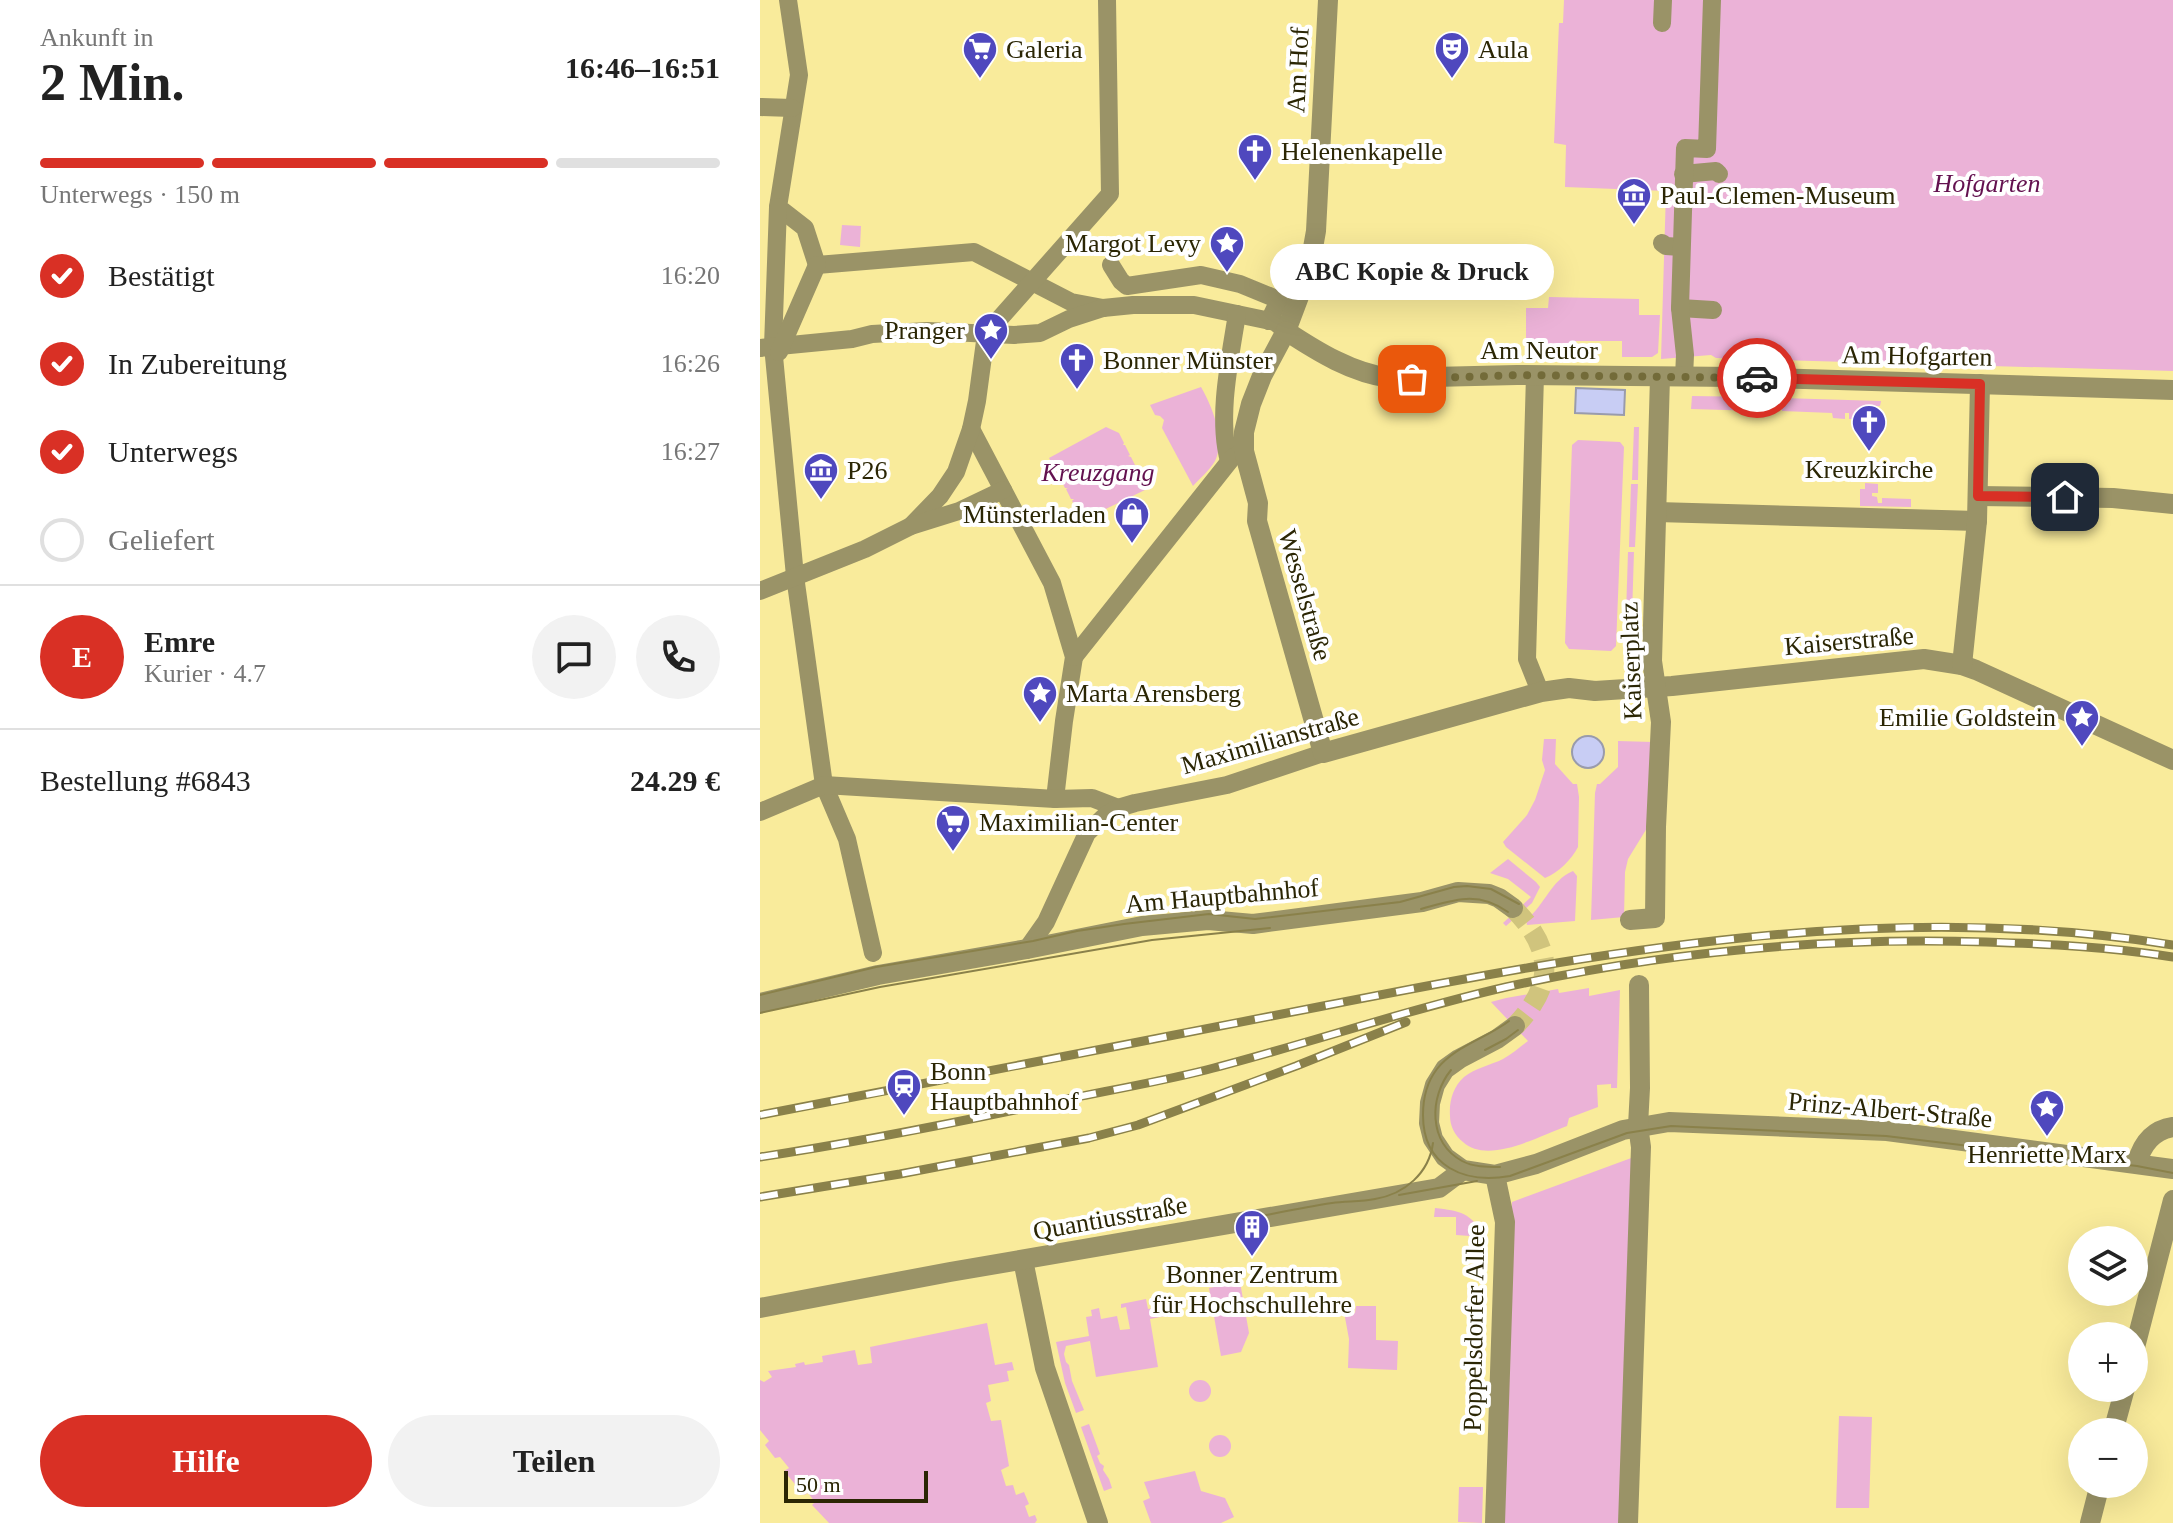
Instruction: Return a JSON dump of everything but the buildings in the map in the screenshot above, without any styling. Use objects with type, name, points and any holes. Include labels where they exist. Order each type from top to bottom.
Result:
[{"type":"street","points":[[788,0],[799,75],[778,207],[773,350],[795,576],[824,785],[847,839],[867,943]]},
{"type":"street","points":[[911,526],[940,496],[956,472],[971,429],[986,334],[1106,199],[1107,0]]},
{"type":"street","name":"Am Hof","points":[[1236,456],[1278,326],[1309,270],[1316,231],[1328,0]]},
{"type":"street","points":[[1662,23],[1663,0]]},
{"type":"street","points":[[1684,377],[1680,308],[1683,174],[1678,148],[1707,149],[1712,0]]},
{"type":"street","points":[[760,107],[792,108]]},
{"type":"street","points":[[1683,174],[1716,171],[1719,174]]},
{"type":"street","points":[[773,350],[817,265],[805,228],[778,207]]},
{"type":"street","points":[[1662,243],[1681,247]]},
{"type":"street","points":[[817,265],[974,252],[1071,302],[1103,308]]},
{"type":"street","points":[[773,350],[900,332],[1040,333],[1103,308],[1133,305],[1194,305],[1278,326],[1279,300],[1240,284],[1201,275],[1127,286],[1111,265]]},
{"type":"street","points":[[1680,308],[1713,310]]},
{"type":"street","points":[[1074,657],[1236,456],[1226,449],[1225,389],[1237,314]]},
{"type":"street","name":"Am Neutor","points":[[1278,326],[1317,351],[1371,376],[1412,379],[1535,375],[1660,377]]},
{"type":"street","points":[[1535,375],[1527,659],[1539,689]]},
{"type":"street","name":"Am Hofgarten","points":[[1660,377],[2173,390]]},
{"type":"street","name":"Kaiserplatz","points":[[1630,920],[1655,918],[1661,722],[1652,661],[1660,377]]},
{"type":"street","points":[[1962,665],[1977,521],[1980,384]]},
{"type":"street","points":[[971,429],[1052,583],[1074,657],[1055,799]]},
{"type":"street","name":"Wesselstraße","points":[[1236,456],[1258,503],[1257,521],[1323,753]]},
{"type":"street","points":[[760,591],[865,549],[911,526],[959,511],[1003,490]]},
{"type":"street","points":[[1978,496],[2113,498],[2173,504]]},
{"type":"street","points":[[1657,512],[1977,521]]},
{"type":"street","name":"Kaiserstraße","points":[[1654,686],[1924,659],[1962,665],[2173,760]]},
{"type":"street","name":"Maximilianstraße","points":[[760,812],[824,785],[1055,799],[1092,798],[1118,808],[1227,785],[1323,753],[1541,692],[1569,688],[1595,691],[1654,686]]},
{"type":"street","points":[[1027,949],[1046,922],[1087,833],[1118,808]]},
{"type":"street","points":[[836,846],[839,819]]},
{"type":"street","name":"Am Hauptbahnhof","points":[[761,1004],[878,975],[1142,926],[1208,920],[1253,924],[1422,902],[1458,892],[1489,894],[1513,908]]},
{"type":"street","points":[[1628,1523],[1641,1147],[1638,1126],[1639,985]]},
{"type":"street","points":[[1515,1026],[1445,1069],[1435,1085],[1429,1123],[1433,1139],[1445,1157],[1463,1170],[1495,1175],[1536,1164],[1638,1126]]},
{"type":"street","name":"Prinz-Albert-Straße","points":[[1638,1126],[1669,1122],[1887,1131],[2173,1169]]},
{"type":"street","points":[[2137,1163],[2153,1134],[2173,1127]]},
{"type":"street","name":"Quantiusstraße","points":[[760,1308],[1439,1188],[1463,1170]]},
{"type":"street","name":"Poppelsdorfer Allee","points":[[1495,1175],[1505,1222],[1495,1523]]},
{"type":"street","points":[[2141,1322],[2173,1200]]},
{"type":"street","points":[[1023,1260],[1045,1368],[1098,1523]]},
{"type":"street","points":[[2090,1523],[2096,1498]]},
{"type":"green space","name":"Hofgarten","points":[[1564,0],[2173,0],[2173,371],[1741,359],[1711,355],[1661,359],[1666,191],[1565,187],[1566,145],[1554,143],[1559,23],[1563,23]]},
{"type":"green space","points":[[842,225],[861,226],[860,247],[840,245]]},
{"type":"green space","points":[[1549,297],[1639,299],[1639,315],[1660,315],[1658,353],[1652,357],[1622,357],[1622,341],[1576,341],[1575,357],[1526,357],[1526,308],[1548,308]]},
{"type":"green space","points":[[1201,387],[1213,413],[1219,443],[1215,461],[1193,486],[1162,428],[1164,420],[1155,415],[1150,405]]},
{"type":"green space","points":[[1692,396],[1760,397],[1760,411],[1691,409]]},
{"type":"green space","points":[[1782,398],[1881,401],[1874,410],[1880,411],[1879,419],[1866,419],[1866,413],[1862,414],[1862,419],[1849,419],[1849,413],[1845,413],[1845,419],[1833,418],[1832,413],[1782,411]]},
{"type":"green space","name":"Kreuzgang","points":[[1106,427],[1119,433],[1147,489],[1083,520],[1049,458]]},
{"type":"green space","points":[[1634,427],[1639,427],[1638,480],[1632,480]]},
{"type":"green space","points":[[1578,440],[1620,442],[1624,447],[1616,646],[1611,651],[1569,649],[1565,643],[1572,445]]},
{"type":"green space","points":[[1865,483],[1878,484],[1878,493],[1872,493],[1872,496],[1877,497],[1878,503],[1882,503],[1882,498],[1911,499],[1911,507],[1860,506],[1860,489],[1865,489]]},
{"type":"green space","points":[[1631,484],[1638,484],[1635,547],[1629,547]]},
{"type":"green space","points":[[1628,552],[1634,552],[1632,615],[1626,614]]},
{"type":"green space","points":[[1544,739],[1556,739],[1555,764],[1573,784],[1577,784],[1579,797],[1578,847],[1564,865],[1545,878],[1503,842],[1527,815],[1535,800],[1545,770],[1542,760]]},
{"type":"green space","points":[[1618,741],[1653,742],[1647,828],[1628,859],[1624,917],[1591,920],[1595,793],[1597,784],[1618,767]]},
{"type":"green space","points":[[1508,859],[1540,887],[1532,903],[1506,926],[1503,923],[1531,897],[1508,879],[1490,873]]},
{"type":"green space","points":[[1573,871],[1577,876],[1575,921],[1527,925],[1526,920],[1553,887]]},
{"type":"green space","points":[[1589,988],[1589,996],[1620,990],[1617,1088],[1611,1088],[1611,1084],[1597,1085],[1598,1107],[1569,1118],[1567,1126],[1528,1142],[1486,1151],[1463,1142],[1455,1134],[1450,1120],[1451,1100],[1457,1085],[1468,1074],[1503,1059],[1528,1041],[1491,1002],[1558,989],[1559,993]]},
{"type":"green space","points":[[1634,1157],[1622,1523],[1501,1523],[1512,1202]]},
{"type":"green space","points":[[1435,1208],[1464,1214],[1484,1237],[1456,1235],[1456,1217],[1434,1217]]},
{"type":"green space","points":[[1240,1282],[1249,1333],[1241,1352],[1221,1356],[1209,1288]]},
{"type":"green space","points":[[1146,1299],[1148,1309],[1169,1305],[1171,1315],[1150,1319],[1158,1367],[1096,1377],[1090,1341],[1066,1346],[1066,1362],[1084,1410],[1076,1413],[1065,1383],[1056,1342],[1089,1336],[1086,1317],[1092,1316],[1091,1310],[1099,1308],[1101,1319],[1117,1316],[1120,1330],[1130,1329],[1126,1307],[1121,1308],[1121,1304]]},
{"type":"green space","points":[[1356,1306],[1376,1306],[1376,1340],[1398,1341],[1397,1370],[1348,1368],[1349,1339],[1344,1312],[1355,1313]]},
{"type":"green space","points":[[987,1323],[995,1365],[1012,1362],[1014,1370],[1007,1371],[1009,1381],[988,1385],[991,1401],[986,1403],[991,1421],[1001,1420],[1009,1466],[1001,1470],[1006,1486],[1013,1485],[1016,1495],[1024,1492],[1029,1504],[1025,1506],[1029,1517],[1035,1515],[1035,1523],[829,1523],[812,1505],[815,1502],[808,1493],[804,1495],[784,1471],[789,1468],[780,1457],[775,1458],[765,1445],[769,1441],[760,1430],[760,1380],[764,1382],[772,1377],[768,1371],[796,1367],[795,1364],[804,1362],[805,1365],[823,1362],[822,1356],[855,1350],[858,1365],[872,1363],[870,1347]]},
{"type":"green space","points":[[1200,1380],[1208,1383],[1211,1391],[1208,1399],[1200,1402],[1192,1399],[1189,1391],[1192,1383]]},
{"type":"green space","points":[[1839,1416],[1872,1417],[1869,1508],[1836,1508]]},
{"type":"green space","points":[[1089,1424],[1100,1454],[1097,1456],[1112,1488],[1104,1491],[1081,1427]]},
{"type":"green space","points":[[1220,1435],[1228,1438],[1231,1446],[1228,1454],[1220,1457],[1212,1454],[1209,1446],[1212,1438]]},
{"type":"green space","points":[[1195,1471],[1201,1491],[1225,1498],[1234,1517],[1221,1523],[1151,1523],[1143,1501],[1150,1498],[1144,1482]]},
{"type":"green space","points":[[1459,1487],[1483,1487],[1482,1523],[1458,1522]]},
{"type":"water","points":[[1576,388],[1625,390],[1624,415],[1575,413]]},
{"type":"water","points":[[1588,736],[1599,741],[1604,752],[1599,763],[1588,768],[1577,763],[1572,752],[1577,741]]},
{"type":"tunnel","points":[[1513,908],[1536,937],[1544,966],[1538,995],[1515,1026]]},
{"type":"tram line","points":[[760,995],[876,967],[1124,924],[1209,914],[1255,919],[1400,902],[1467,886],[1491,889],[1519,904]]},
{"type":"tram line","points":[[1421,909],[1455,900],[1476,899],[1508,912]]},
{"type":"tram line","points":[[760,1013],[880,987],[1152,940],[1270,928]]},
{"type":"tram line","points":[[1509,1021],[1444,1061],[1426,1091],[1423,1115],[1430,1148],[1450,1168],[1463,1174],[1493,1178],[1510,1176],[1627,1133],[1671,1126],[1886,1136],[2173,1173]]},
{"type":"tram line","points":[[1485,1050],[1518,1030]]},
{"type":"tram line","points":[[1451,1070],[1436,1106],[1438,1131],[1443,1143],[1466,1163],[1500,1167]]},
{"type":"tram line","points":[[1235,1221],[1386,1196],[1405,1187],[1421,1173],[1433,1143]]},
{"type":"tram line","points":[[1399,1195],[1477,1181]]},
{"type":"railway","points":[[760,1115],[1424,987],[1636,951],[1743,938],[1850,929],[1958,927],[2065,932],[2173,945]]},
{"type":"railway","points":[[760,1157],[917,1130],[1173,1078],[1468,996],[1625,964],[1805,945],[1926,941],[2056,945],[2173,957]]},
{"type":"railway","points":[[760,1197],[900,1174],[1089,1138],[1138,1125],[1406,1022]]},
{"type":"way so far","points":[[1412,379],[1517,375],[1757,378]]},
{"type":"place","name":"Galeria","points":[[980,80]]},
{"type":"place","name":"Aula","points":[[1452,80]]},
{"type":"place","name":"Helenenkapelle","points":[[1255,182]]},
{"type":"place","name":"Paul-Clemen-Museum","points":[[1634,226]]},
{"type":"place","name":"Margot Levy","points":[[1227,274]]},
{"type":"place","name":"Pranger","points":[[991,361]]},
{"type":"place","name":"ABC Kopie & Druck","points":[[1412,379]]},
{"type":"place","name":"Bonner Münster","points":[[1077,391]]},
{"type":"place","name":"Kreuzkirche","points":[[1869,453]]},
{"type":"place","name":"P26","points":[[821,501]]},
{"type":"place","name":"Münsterladen","points":[[1132,545]]},
{"type":"place","name":"Marta Arensberg","points":[[1040,724]]},
{"type":"place","name":"Emilie Goldstein","points":[[2082,748]]},
{"type":"place","name":"Maximilian-Center","points":[[953,853]]},
{"type":"place","name":"Bonn Hauptbahnhof","points":[[904,1117]]},
{"type":"place","name":"Henriette Marx","points":[[2047,1138]]},
{"type":"place","name":"Bonner Zentrum für Hochschullehre","points":[[1252,1258]]},
{"type":"route","points":[[1757,378],[1980,384],[1978,496],[2065,497]]}]
